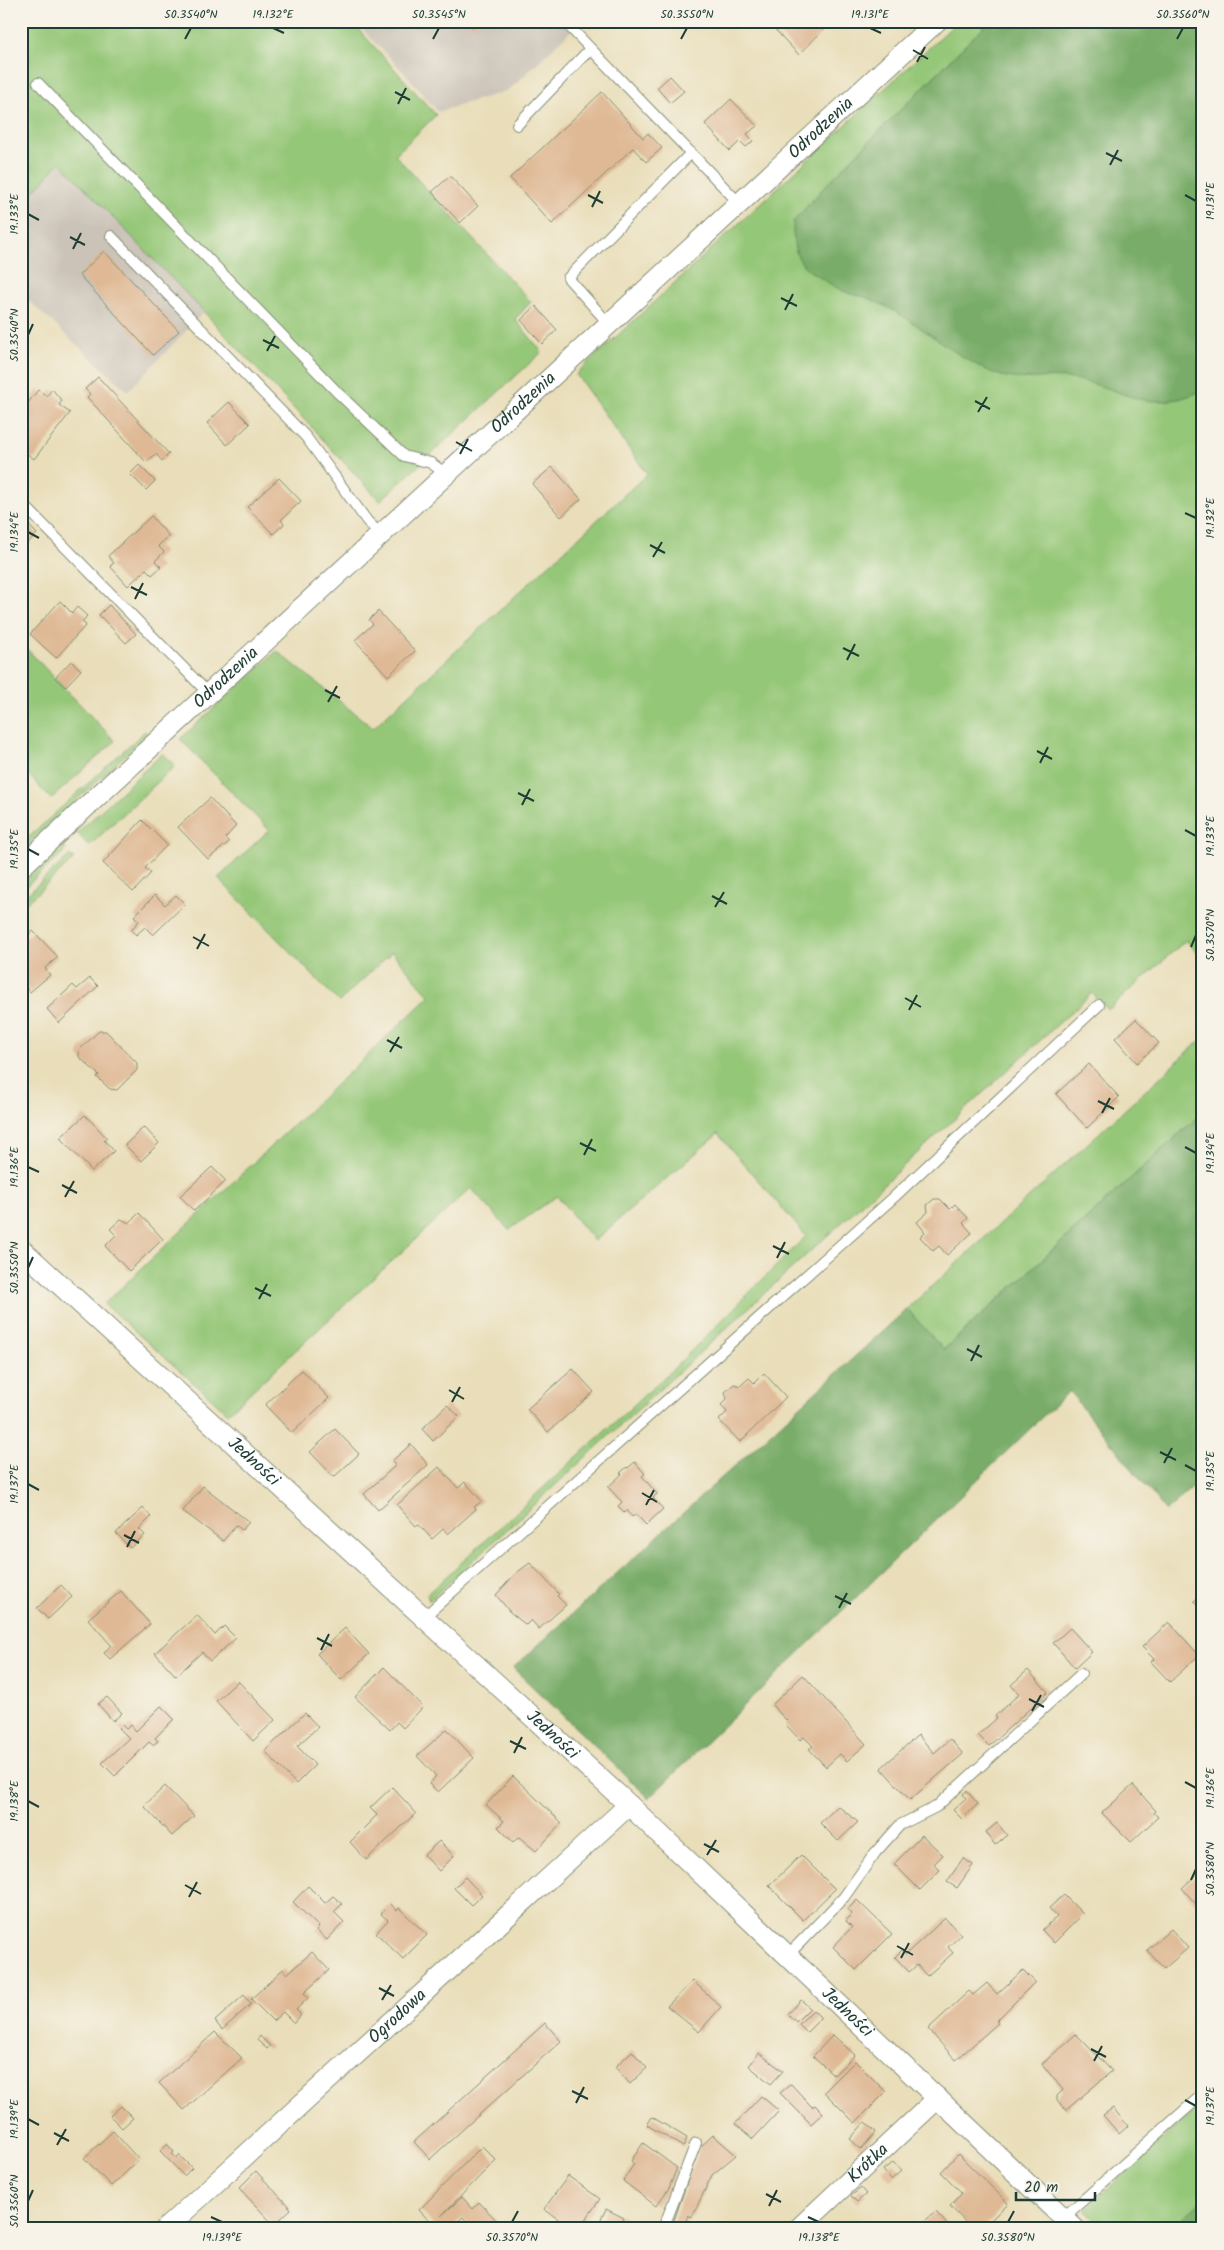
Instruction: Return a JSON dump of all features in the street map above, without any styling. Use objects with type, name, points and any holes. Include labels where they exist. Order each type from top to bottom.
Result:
[{"type":"street","name":"Odrodzenia","points":[[21,867],[937,21]]},
{"type":"street","name":"Jedności","points":[[21,1249],[630,1805],[1069,2223]]},
{"type":"street","name":"Ogrodowa","points":[[165,2229],[630,1805]]},
{"type":"street","name":"Krótka","points":[[798,2229],[938,2098]]},
{"type":"lane","points":[[564,21],[740,204]]},
{"type":"lane","points":[[517,125],[590,49]]},
{"type":"lane","points":[[38,82],[345,400],[404,456],[431,463],[447,475]]},
{"type":"lane","points":[[609,324],[568,278],[691,153]]},
{"type":"lane","points":[[111,236],[306,437],[367,521],[381,535]]},
{"type":"lane","points":[[21,502],[208,694]]},
{"type":"lane","points":[[424,1617],[893,1198],[1099,1006]]},
{"type":"lane","points":[[788,1955],[844,1897],[875,1853],[900,1825],[936,1807],[1081,1674]]},
{"type":"lane","points":[[1069,2223],[1203,2094]]},
{"type":"lane","points":[[663,2229],[696,2143]]},
{"type":"shaded area","points":[[354,21],[581,21],[509,90],[438,112],[413,82]]},
{"type":"shaded area","points":[[60,162],[204,312],[128,391],[21,294],[21,206]]},
{"type":"shaded area","points":[[1022,2208],[1036,2229],[1002,2229]]},
{"type":"green space","points":[[21,21],[351,21],[436,115],[395,155],[531,302],[515,319],[542,352],[380,501],[204,312],[60,162],[21,206]]},
{"type":"green space","points":[[958,21],[989,21],[825,186],[1166,27],[1136,23],[1138,21],[1203,21],[1203,960],[1186,940],[1108,1010],[1092,993],[429,1601],[427,1594],[672,1370],[806,1236],[718,1134],[594,1241],[557,1196],[509,1230],[471,1188],[228,1413],[104,1304],[430,996],[392,952],[339,1002],[218,878],[269,830],[180,739],[277,651],[373,728],[647,474],[576,374]]},
{"type":"green space","points":[[989,21],[1134,21],[1167,27],[1190,23],[1203,30],[1203,390],[1182,398],[1163,401],[1147,400],[1131,397],[1083,381],[1064,378],[1011,378],[1002,376],[961,356],[902,315],[867,298],[848,293],[831,285],[806,268],[797,255],[794,244],[793,222],[825,186]]},
{"type":"green space","points":[[21,643],[115,741],[51,799],[21,767]]},
{"type":"green space","points":[[145,731],[148,734],[29,844],[26,840]]},
{"type":"green space","points":[[163,753],[175,766],[89,846],[77,833]]},
{"type":"green space","points":[[63,846],[66,850],[21,891],[21,884]]},
{"type":"green space","points":[[70,855],[74,859],[21,908],[21,900]]},
{"type":"green space","points":[[1203,1038],[1203,1112],[943,1350],[907,1309]]},
{"type":"green space","points":[[1203,1112],[1203,1477],[1166,1511],[1069,1391],[649,1798],[513,1668],[907,1309],[944,1350]]},
{"type":"green space","points":[[1203,2103],[1203,2199],[1170,2229],[1106,2229],[1085,2209]]},
{"type":"green space","points":[[1203,2199],[1203,2229],[1170,2229]]},
{"type":"building","points":[[468,21],[479,21],[473,27]]},
{"type":"building","points":[[767,21],[821,21],[826,27],[799,55]]},
{"type":"building","points":[[670,76],[684,91],[670,103],[657,88]]},
{"type":"building","points":[[602,92],[643,138],[648,133],[662,148],[646,162],[633,148],[552,224],[510,178]]},
{"type":"building","points":[[731,99],[757,126],[747,134],[753,141],[746,147],[740,141],[730,151],[705,124]]},
{"type":"building","points":[[450,176],[478,206],[460,223],[432,192]]},
{"type":"building","points":[[104,251],[179,331],[153,355],[79,275]]},
{"type":"building","points":[[536,306],[557,330],[542,344],[521,320]]},
{"type":"building","points":[[98,377],[169,454],[162,461],[156,454],[146,462],[87,397],[90,394],[85,389]]},
{"type":"building","points":[[52,389],[62,401],[59,405],[70,413],[34,459],[21,449],[21,412],[38,390],[47,396]]},
{"type":"building","points":[[229,402],[250,424],[227,445],[207,423]]},
{"type":"building","points":[[139,465],[155,481],[146,490],[130,474]]},
{"type":"building","points":[[552,467],[581,499],[561,517],[532,484]]},
{"type":"building","points":[[279,478],[301,501],[281,520],[284,524],[273,534],[247,507]]},
{"type":"building","points":[[151,516],[169,536],[158,546],[164,552],[155,561],[161,567],[152,575],[146,569],[128,586],[110,566],[114,563],[108,556]]},
{"type":"building","points":[[24,520],[37,534],[21,549],[21,523]]},
{"type":"building","points":[[60,601],[72,613],[77,607],[87,616],[82,622],[86,625],[56,658],[30,634]]},
{"type":"building","points":[[109,605],[136,634],[126,643],[99,615]]},
{"type":"building","points":[[378,611],[415,651],[388,676],[355,640],[373,624],[369,620]]},
{"type":"building","points":[[71,661],[81,670],[65,687],[55,678]]},
{"type":"building","points":[[210,798],[236,826],[225,838],[229,842],[208,859],[178,827]]},
{"type":"building","points":[[142,820],[167,845],[145,868],[151,873],[133,892],[103,863]]},
{"type":"building","points":[[155,895],[165,905],[176,895],[185,904],[153,935],[145,927],[136,935],[131,930],[139,921],[134,916]]},
{"type":"building","points":[[33,931],[58,957],[45,968],[50,975],[30,992],[21,982],[21,941]]},
{"type":"building","points":[[90,978],[98,986],[59,1023],[47,1009],[73,985],[77,989]]},
{"type":"building","points":[[1136,1019],[1159,1043],[1137,1063],[1115,1038]]},
{"type":"building","points":[[99,1031],[106,1031],[137,1063],[137,1070],[117,1090],[110,1089],[97,1077],[99,1075],[79,1057],[79,1050]]},
{"type":"building","points":[[1089,1064],[1119,1097],[1087,1128],[1056,1094]]},
{"type":"building","points":[[85,1115],[107,1138],[104,1140],[114,1151],[92,1171],[60,1138]]},
{"type":"building","points":[[144,1127],[159,1143],[141,1161],[125,1145]]},
{"type":"building","points":[[212,1167],[226,1181],[194,1211],[180,1196]]},
{"type":"building","points":[[934,1199],[940,1199],[950,1209],[955,1204],[968,1218],[963,1223],[972,1233],[947,1255],[939,1246],[933,1251],[920,1237],[925,1232],[917,1222],[928,1212],[927,1205]]},
{"type":"building","points":[[139,1213],[163,1239],[129,1271],[105,1246],[116,1235],[110,1229],[121,1219],[129,1223]]},
{"type":"building","points":[[573,1369],[594,1392],[548,1432],[527,1409]]},
{"type":"building","points":[[302,1370],[329,1398],[292,1433],[265,1405]]},
{"type":"building","points":[[764,1373],[786,1397],[740,1442],[719,1420],[727,1412],[721,1405],[727,1399],[725,1392],[734,1384],[740,1386],[749,1378],[754,1383]]},
{"type":"building","points":[[447,1405],[459,1416],[433,1441],[422,1429]]},
{"type":"building","points":[[335,1429],[359,1454],[334,1477],[310,1452]]},
{"type":"building","points":[[411,1444],[428,1465],[378,1510],[364,1494],[396,1465],[392,1461]]},
{"type":"building","points":[[635,1462],[645,1474],[642,1476],[657,1494],[653,1498],[663,1509],[646,1525],[636,1514],[632,1517],[627,1510],[625,1513],[618,1506],[622,1502],[608,1487],[622,1474],[620,1473]]},
{"type":"building","points":[[439,1467],[458,1488],[465,1482],[482,1501],[474,1507],[476,1509],[448,1534],[443,1529],[432,1539],[419,1525],[416,1526],[397,1505]]},
{"type":"building","points":[[203,1486],[249,1522],[242,1530],[236,1525],[223,1541],[183,1511]]},
{"type":"building","points":[[143,1508],[151,1517],[139,1529],[145,1535],[130,1548],[116,1533]]},
{"type":"building","points":[[530,1563],[559,1594],[557,1596],[566,1605],[539,1629],[531,1620],[526,1625],[510,1612],[496,1595],[516,1573]]},
{"type":"building","points":[[61,1585],[72,1597],[48,1619],[37,1608]]},
{"type":"building","points":[[121,1591],[150,1624],[110,1659],[104,1653],[111,1645],[88,1619]]},
{"type":"building","points":[[1203,1593],[1203,1610],[1194,1601]]},
{"type":"building","points":[[197,1615],[215,1635],[224,1626],[236,1638],[210,1661],[202,1652],[176,1676],[155,1653]]},
{"type":"building","points":[[1169,1622],[1199,1655],[1170,1682],[1151,1662],[1154,1659],[1142,1647]]},
{"type":"building","points":[[345,1628],[369,1654],[341,1680],[317,1654]]},
{"type":"building","points":[[1070,1628],[1092,1652],[1075,1668],[1053,1643]]},
{"type":"building","points":[[384,1667],[423,1707],[403,1728],[397,1722],[390,1730],[355,1697]]},
{"type":"building","points":[[1028,1670],[1048,1692],[989,1746],[978,1735],[1019,1694],[1011,1685]]},
{"type":"building","points":[[803,1675],[866,1744],[847,1761],[840,1754],[826,1767],[809,1749],[813,1746],[804,1737],[800,1740],[786,1725],[788,1722],[772,1705]]},
{"type":"building","points":[[238,1681],[275,1720],[253,1741],[216,1701]]},
{"type":"building","points":[[107,1697],[122,1713],[113,1721],[98,1704]]},
{"type":"building","points":[[161,1706],[174,1719],[155,1738],[158,1741],[153,1745],[149,1742],[115,1776],[102,1763],[129,1738],[119,1728],[122,1725],[126,1729],[131,1725],[136,1731]]},
{"type":"building","points":[[305,1713],[318,1727],[297,1746],[315,1765],[296,1784],[265,1751]]},
{"type":"building","points":[[447,1729],[474,1758],[438,1792],[429,1784],[436,1776],[417,1756]]},
{"type":"building","points":[[918,1735],[934,1753],[950,1739],[963,1754],[910,1800],[881,1768]]},
{"type":"building","points":[[513,1776],[562,1823],[536,1851],[519,1837],[513,1842],[498,1827],[504,1821],[486,1805]]},
{"type":"building","points":[[1133,1785],[1156,1811],[1154,1813],[1158,1817],[1131,1842],[1102,1813]]},
{"type":"building","points":[[165,1786],[194,1816],[172,1836],[144,1806]]},
{"type":"building","points":[[392,1787],[416,1813],[366,1860],[350,1842],[377,1815],[370,1808]]},
{"type":"building","points":[[967,1791],[978,1804],[962,1819],[953,1810],[966,1798],[963,1794]]},
{"type":"building","points":[[838,1806],[858,1822],[838,1841],[820,1823]]},
{"type":"building","points":[[997,1823],[1007,1835],[995,1845],[986,1832]]},
{"type":"building","points":[[922,1835],[943,1855],[934,1864],[940,1870],[920,1890],[894,1864]]},
{"type":"building","points":[[439,1841],[454,1856],[439,1871],[424,1855]]},
{"type":"building","points":[[801,1855],[835,1889],[803,1920],[769,1886]]},
{"type":"building","points":[[963,1858],[973,1865],[957,1888],[947,1882]]},
{"type":"building","points":[[1203,1869],[1203,1896],[1195,1903],[1182,1888]]},
{"type":"building","points":[[465,1877],[482,1895],[471,1905],[454,1888]]},
{"type":"building","points":[[308,1886],[325,1903],[333,1896],[342,1904],[334,1912],[344,1922],[327,1940],[316,1930],[319,1927],[293,1902]]},
{"type":"building","points":[[1064,1895],[1083,1914],[1054,1943],[1042,1930],[1057,1917],[1049,1908]]},
{"type":"building","points":[[857,1900],[892,1934],[856,1970],[833,1947],[852,1927],[846,1921],[852,1914],[848,1909]]},
{"type":"building","points":[[391,1904],[397,1911],[399,1908],[427,1935],[403,1959],[376,1933],[388,1920],[381,1914]]},
{"type":"building","points":[[945,1918],[961,1935],[948,1947],[953,1953],[927,1976],[917,1965],[909,1972],[895,1957],[902,1950],[906,1954]]},
{"type":"building","points":[[1171,1929],[1188,1948],[1164,1969],[1147,1950]]},
{"type":"building","points":[[312,1952],[329,1970],[304,1993],[308,1998],[296,2010],[301,2015],[294,2023],[283,2012],[273,2021],[251,1999],[283,1969],[287,1974]]},
{"type":"building","points":[[1023,1970],[1035,1982],[996,2021],[998,2023],[956,2060],[928,2029],[969,1991],[973,1995],[987,1983],[997,1994]]},
{"type":"building","points":[[693,1981],[721,2007],[699,2032],[667,2006]]},
{"type":"building","points":[[244,1995],[251,2004],[222,2030],[215,2021]]},
{"type":"building","points":[[801,2000],[810,2008],[796,2022],[788,2014]]},
{"type":"building","points":[[813,2010],[821,2018],[807,2032],[799,2024]]},
{"type":"building","points":[[545,2023],[561,2041],[430,2159],[414,2142]]},
{"type":"building","points":[[215,2032],[242,2058],[184,2110],[159,2083]]},
{"type":"building","points":[[1076,2034],[1112,2071],[1066,2110],[1057,2100],[1057,2096],[1063,2090],[1042,2064]]},
{"type":"building","points":[[833,2035],[855,2055],[834,2075],[813,2056]]},
{"type":"building","points":[[260,2036],[270,2046],[267,2049],[257,2040]]},
{"type":"building","points":[[632,2051],[647,2068],[630,2084],[615,2067]]},
{"type":"building","points":[[759,2053],[783,2071],[771,2084],[749,2066]]},
{"type":"building","points":[[855,2061],[886,2092],[855,2123],[824,2092]]},
{"type":"building","points":[[791,2084],[812,2107],[815,2105],[823,2113],[811,2124],[780,2093]]},
{"type":"building","points":[[761,2096],[779,2111],[753,2139],[735,2124]]},
{"type":"building","points":[[121,2106],[133,2118],[122,2128],[110,2116]]},
{"type":"building","points":[[1113,2108],[1128,2126],[1119,2134],[1103,2115]]},
{"type":"building","points":[[652,2117],[687,2138],[683,2147],[647,2125]]},
{"type":"building","points":[[865,2122],[876,2132],[861,2149],[850,2139]]},
{"type":"building","points":[[113,2131],[139,2160],[111,2186],[84,2158]]},
{"type":"building","points":[[713,2135],[736,2155],[712,2175],[692,2217],[688,2215],[683,2229],[671,2229],[699,2148]]},
{"type":"building","points":[[643,2143],[677,2168],[669,2188],[656,2206],[623,2181],[634,2164],[631,2161]]},
{"type":"building","points":[[167,2144],[174,2152],[172,2154],[177,2158],[179,2155],[192,2168],[184,2176],[160,2151]]},
{"type":"building","points":[[482,2146],[496,2160],[441,2216],[462,2197],[473,2209],[479,2202],[497,2221],[489,2229],[473,2229],[463,2217],[450,2229],[437,2229],[419,2210]]},
{"type":"building","points":[[958,2154],[1008,2203],[982,2229],[972,2229],[950,2206],[962,2193],[941,2172]]},
{"type":"building","points":[[893,2162],[901,2171],[891,2180],[883,2170]]},
{"type":"building","points":[[256,2171],[291,2209],[274,2225],[239,2188]]},
{"type":"building","points":[[568,2176],[600,2199],[579,2229],[572,2229],[544,2209]]},
{"type":"building","points":[[861,2188],[866,2194],[857,2202],[851,2196]]},
{"type":"building","points":[[606,2209],[624,2218],[619,2229],[596,2229]]},
{"type":"building","points":[[936,2212],[951,2229],[917,2229],[928,2218]]}]
